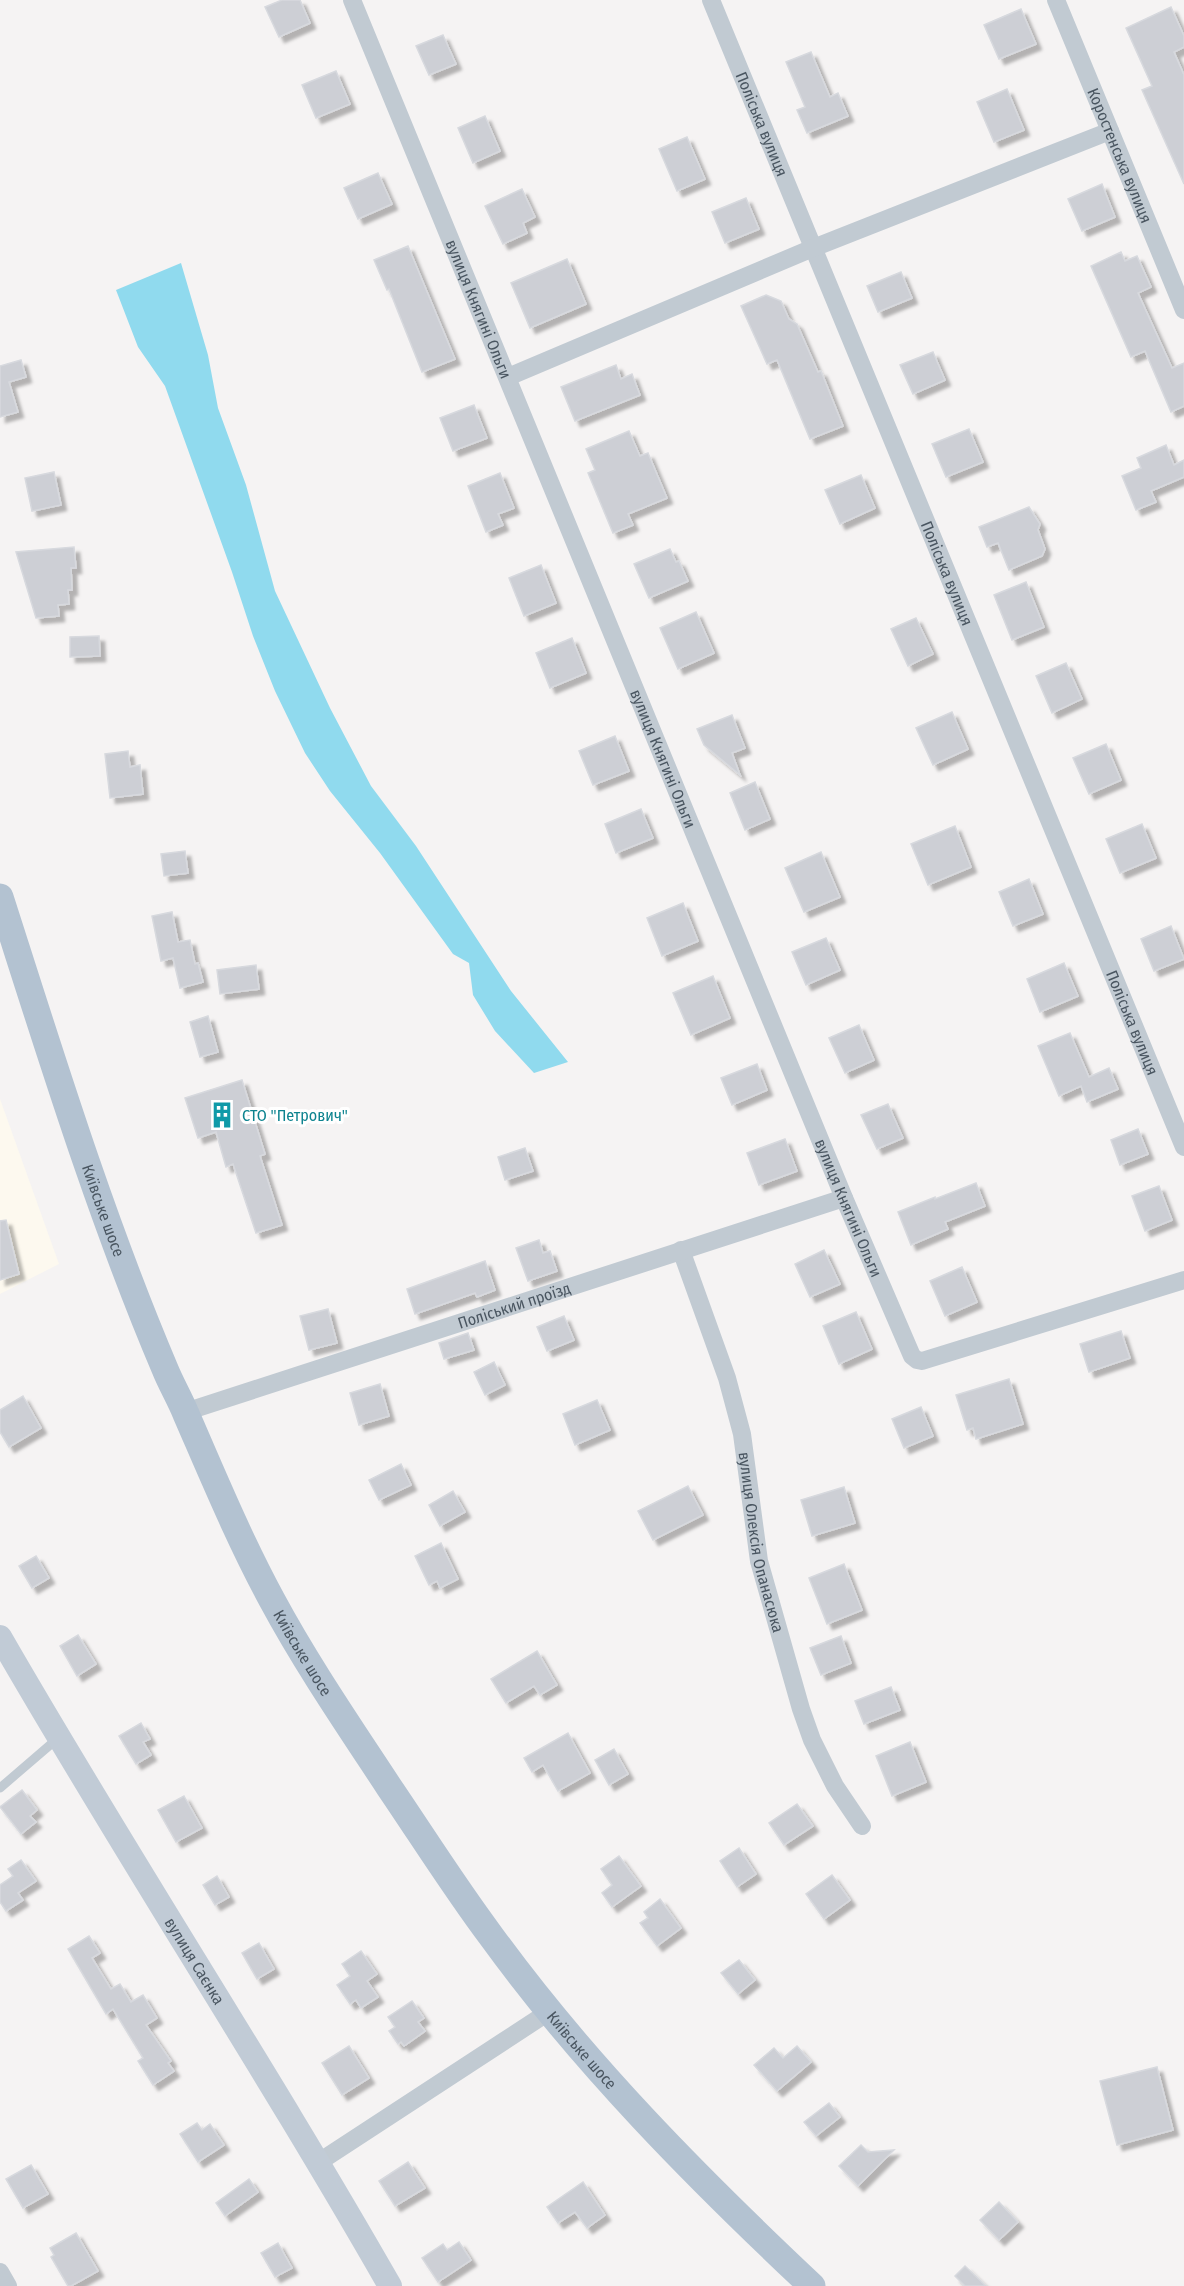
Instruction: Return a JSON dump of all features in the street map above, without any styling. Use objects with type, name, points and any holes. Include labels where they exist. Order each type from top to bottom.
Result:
[{"type":"main road","name":"Київське шосе","points":[[0,897],[68,1110],[120,1255],[166,1372],[215,1484],[271,1598],[320,1682],[492,1938],[585,2054],[732,2211],[812,2286]]},
{"type":"street","name":"вулиця Княгині Ольги","points":[[352,0],[844,1198],[912,1356],[922,1361],[1184,1281]]},
{"type":"street","name":"Поліська вулиця","points":[[711,0],[1184,1147]]},
{"type":"street","name":"Коростенська вулиця","points":[[1056,0],[1184,310]]},
{"type":"street","points":[[508,377],[813,248],[1110,131]]},
{"type":"street","name":"Поліський проїзд","points":[[185,1412],[844,1198]]},
{"type":"street","name":"вулиця Олексія Опанасюка","points":[[681,1250],[727,1378],[742,1434],[759,1561],[801,1709],[812,1740],[835,1786],[862,1826]]},
{"type":"street","name":"вулиця Саєнка","points":[[0,1637],[58,1738],[320,2162],[390,2286]]},
{"type":"street","points":[[320,2162],[550,2010]]},
{"type":"street","points":[[0,2272],[8,2286]]},
{"type":"lane","points":[[0,1788],[58,1738]]},
{"type":"shaded area","points":[[0,1099],[59,1264],[0,1294]]},
{"type":"water","points":[[181,263],[208,355],[218,408],[246,485],[275,591],[330,708],[371,786],[416,846],[511,991],[568,1062],[534,1073],[495,1031],[473,995],[469,963],[453,954],[380,853],[330,791],[305,753],[275,691],[253,636],[165,386],[138,347],[116,290]]},
{"type":"building","points":[[282,0],[300,0],[310,23],[279,37],[265,7]]},
{"type":"building","points":[[1171,7],[1184,36],[1184,47],[1174,52],[1184,75],[1184,184],[1142,90],[1152,86],[1126,28]]},
{"type":"building","points":[[1021,9],[1036,44],[999,59],[984,25]]},
{"type":"building","points":[[443,35],[456,64],[429,75],[416,46]]},
{"type":"building","points":[[811,52],[830,97],[838,93],[848,116],[807,133],[797,110],[805,107],[786,62]]},
{"type":"building","points":[[336,71],[350,104],[316,118],[302,85]]},
{"type":"building","points":[[1007,89],[1024,130],[994,142],[977,102]]},
{"type":"building","points":[[485,116],[500,151],[473,163],[458,128]]},
{"type":"building","points":[[687,137],[705,179],[677,191],[659,149]]},
{"type":"building","points":[[378,173],[392,204],[358,219],[344,188]]},
{"type":"building","points":[[1102,184],[1115,217],[1082,231],[1068,199]]},
{"type":"building","points":[[522,189],[535,217],[523,223],[527,233],[503,244],[485,206]]},
{"type":"building","points":[[746,198],[759,229],[725,243],[712,212]]},
{"type":"building","points":[[408,246],[455,359],[422,372],[389,289],[387,290],[374,260]]},
{"type":"building","points":[[1121,252],[1125,261],[1137,256],[1151,287],[1138,293],[1172,368],[1184,363],[1184,406],[1171,412],[1145,351],[1131,357],[1091,266]]},
{"type":"building","points":[[567,259],[586,304],[530,328],[511,283]]},
{"type":"building","points":[[901,272],[912,298],[878,312],[867,286]]},
{"type":"building","points":[[766,295],[781,301],[789,319],[797,324],[818,372],[821,371],[843,426],[810,439],[777,360],[767,364],[741,306]]},
{"type":"building","points":[[933,352],[945,380],[913,394],[900,365]]},
{"type":"building","points":[[21,360],[26,377],[9,382],[18,412],[0,417],[0,366]]},
{"type":"building","points":[[616,365],[621,379],[632,374],[640,395],[575,421],[561,387]]},
{"type":"building","points":[[474,405],[487,438],[453,451],[440,418]]},
{"type":"building","points":[[969,429],[983,462],[946,477],[932,444]]},
{"type":"building","points":[[629,431],[640,456],[648,453],[667,498],[628,514],[633,525],[613,533],[588,473],[595,470],[586,449]]},
{"type":"building","points":[[1166,445],[1174,465],[1184,460],[1184,477],[1151,491],[1156,502],[1136,510],[1122,476],[1141,468],[1137,458]]},
{"type":"building","points":[[54,472],[61,505],[32,511],[25,478]]},
{"type":"building","points":[[500,473],[514,508],[498,514],[503,525],[486,532],[468,486]]},
{"type":"building","points":[[861,475],[875,508],[840,524],[825,490]]},
{"type":"building","points":[[1029,507],[1040,524],[1038,530],[1045,549],[1042,556],[1009,570],[998,543],[987,547],[979,527]]},
{"type":"building","points":[[74,547],[76,568],[71,568],[72,590],[68,590],[69,604],[58,605],[59,616],[36,618],[16,552]]},
{"type":"building","points":[[670,549],[676,562],[679,561],[688,581],[649,598],[634,564]]},
{"type":"building","points":[[541,565],[556,603],[524,616],[509,578]]},
{"type":"building","points":[[1026,582],[1044,627],[1012,640],[994,595]]},
{"type":"building","points":[[696,612],[714,653],[678,669],[660,628]]},
{"type":"building","points":[[916,618],[933,654],[908,666],[891,629]]},
{"type":"building","points":[[99,636],[100,656],[70,657],[70,637]]},
{"type":"building","points":[[572,638],[586,673],[550,688],[536,653]]},
{"type":"building","points":[[1066,663],[1082,699],[1052,713],[1036,676]]},
{"type":"building","points":[[952,712],[968,749],[933,765],[916,728]]},
{"type":"building","points":[[732,715],[745,748],[732,753],[740,775],[704,745],[697,729]]},
{"type":"building","points":[[615,736],[629,771],[593,785],[579,751]]},
{"type":"building","points":[[1106,744],[1121,780],[1089,794],[1073,758]]},
{"type":"building","points":[[128,751],[130,767],[140,765],[143,794],[110,798],[105,754]]},
{"type":"building","points":[[755,782],[770,819],[745,830],[730,793]]},
{"type":"building","points":[[641,809],[653,838],[616,853],[605,824]]},
{"type":"building","points":[[1142,824],[1156,858],[1120,873],[1106,839]]},
{"type":"building","points":[[955,826],[971,867],[928,885],[911,844]]},
{"type":"building","points":[[185,851],[188,873],[164,876],[161,854]]},
{"type":"building","points":[[821,852],[840,897],[804,912],[785,868]]},
{"type":"building","points":[[1029,879],[1043,914],[1013,926],[999,892]]},
{"type":"building","points":[[683,903],[698,941],[662,956],[647,918]]},
{"type":"building","points":[[172,912],[178,942],[190,940],[195,964],[198,963],[203,982],[180,988],[173,958],[161,961],[152,916]]},
{"type":"building","points":[[1171,926],[1184,959],[1154,971],[1141,939]]},
{"type":"building","points":[[826,938],[840,970],[806,985],[792,952]]},
{"type":"building","points":[[1064,963],[1078,996],[1040,1012],[1027,979]]},
{"type":"building","points":[[256,965],[259,989],[220,994],[217,970]]},
{"type":"building","points":[[713,976],[730,1018],[691,1035],[673,993]]},
{"type":"building","points":[[208,1016],[218,1052],[200,1057],[190,1022]]},
{"type":"building","points":[[859,1025],[874,1060],[845,1073],[829,1038]]},
{"type":"building","points":[[1070,1033],[1089,1077],[1109,1068],[1118,1089],[1087,1102],[1081,1086],[1059,1096],[1038,1046]]},
{"type":"building","points":[[757,1064],[767,1090],[732,1105],[721,1078]]},
{"type":"building","name":"СТО \"Петрович\"","points":[[242,1080],[265,1154],[260,1156],[282,1225],[256,1233],[233,1164],[226,1167],[216,1132],[198,1138],[185,1098]]},
{"type":"building","points":[[888,1104],[903,1138],[877,1149],[861,1115]]},
{"type":"building","points":[[1138,1129],[1148,1154],[1120,1165],[1111,1140]]},
{"type":"building","points":[[785,1139],[797,1171],[759,1185],[747,1153]]},
{"type":"building","points":[[525,1148],[533,1171],[505,1180],[498,1157]]},
{"type":"building","points":[[976,1183],[985,1206],[945,1222],[948,1229],[911,1245],[898,1212]]},
{"type":"building","points":[[1159,1186],[1172,1220],[1145,1231],[1132,1196]]},
{"type":"building","points":[[6,1220],[19,1274],[0,1280],[0,1221]]},
{"type":"building","points":[[539,1240],[543,1253],[550,1251],[557,1271],[528,1281],[516,1248]]},
{"type":"building","points":[[824,1250],[840,1284],[810,1297],[795,1264]]},
{"type":"building","points":[[485,1261],[495,1290],[477,1297],[475,1293],[415,1314],[407,1289]]},
{"type":"building","points":[[962,1267],[977,1302],[945,1316],[930,1281]]},
{"type":"building","points":[[328,1309],[337,1343],[309,1350],[300,1316]]},
{"type":"building","points":[[856,1312],[872,1349],[839,1364],[823,1326]]},
{"type":"building","points":[[564,1316],[574,1340],[547,1351],[537,1327]]},
{"type":"building","points":[[1121,1331],[1130,1358],[1089,1372],[1080,1344]]},
{"type":"building","points":[[468,1333],[474,1350],[444,1359],[439,1343]]},
{"type":"building","points":[[494,1362],[505,1385],[485,1395],[474,1372]]},
{"type":"building","points":[[1009,1379],[1023,1424],[976,1439],[973,1428],[967,1430],[956,1395]]},
{"type":"building","points":[[380,1384],[389,1416],[359,1425],[350,1393]]},
{"type":"building","points":[[23,1396],[41,1428],[9,1447],[0,1432],[0,1410]]},
{"type":"building","points":[[597,1400],[610,1430],[575,1445],[563,1414]]},
{"type":"building","points":[[921,1407],[933,1436],[904,1448],[892,1419]]},
{"type":"building","points":[[401,1464],[411,1485],[379,1500],[369,1480]]},
{"type":"building","points":[[688,1486],[703,1515],[653,1540],[638,1511]]},
{"type":"building","points":[[844,1487],[855,1523],[812,1536],[801,1500]]},
{"type":"building","points":[[453,1491],[465,1512],[440,1526],[429,1505]]},
{"type":"building","points":[[441,1543],[458,1579],[440,1588],[437,1581],[429,1585],[415,1556]]},
{"type":"building","points":[[36,1556],[49,1578],[32,1588],[19,1566]]},
{"type":"building","points":[[844,1564],[862,1610],[827,1624],[809,1578]]},
{"type":"building","points":[[78,1635],[96,1664],[77,1676],[60,1646]]},
{"type":"building","points":[[841,1636],[851,1663],[821,1675],[810,1648]]},
{"type":"building","points":[[537,1651],[557,1685],[540,1695],[534,1686],[506,1703],[491,1679]]},
{"type":"building","points":[[891,1687],[900,1710],[864,1724],[855,1701]]},
{"type":"building","points":[[141,1723],[150,1739],[143,1742],[151,1755],[136,1764],[119,1736]]},
{"type":"building","points":[[568,1733],[590,1773],[558,1791],[543,1765],[532,1772],[524,1758]]},
{"type":"building","points":[[910,1742],[926,1782],[892,1796],[876,1756]]},
{"type":"building","points":[[614,1749],[628,1774],[609,1785],[595,1760]]},
{"type":"building","points":[[22,1790],[37,1810],[30,1816],[36,1822],[21,1834],[0,1807]]},
{"type":"building","points":[[184,1796],[202,1828],[176,1842],[158,1810]]},
{"type":"building","points":[[797,1804],[813,1826],[784,1845],[769,1823]]},
{"type":"building","points":[[739,1848],[756,1874],[737,1887],[720,1861]]},
{"type":"building","points":[[619,1856],[641,1886],[612,1907],[602,1893],[612,1885],[601,1869]]},
{"type":"building","points":[[21,1860],[36,1881],[18,1893],[23,1900],[6,1911],[0,1902],[0,1885],[13,1876],[8,1869]]},
{"type":"building","points":[[832,1875],[850,1900],[824,1919],[806,1894]]},
{"type":"building","points":[[217,1876],[229,1897],[215,1905],[203,1885]]},
{"type":"building","points":[[660,1899],[681,1928],[657,1946],[640,1923],[648,1918],[644,1912]]},
{"type":"building","points":[[89,1936],[100,1953],[92,1958],[111,1989],[120,1984],[131,2002],[143,1995],[157,2018],[146,2025],[171,2061],[168,2063],[174,2071],[153,2085],[138,2061],[143,2058],[113,2009],[106,2014],[68,1949]]},
{"type":"building","points":[[259,1943],[274,1969],[257,1979],[242,1953]]},
{"type":"building","points":[[361,1951],[377,1974],[367,1981],[378,1997],[361,2008],[356,2000],[350,2004],[337,1985],[350,1976],[342,1964]]},
{"type":"building","points":[[739,1960],[755,1980],[738,1994],[721,1973]]},
{"type":"building","points":[[412,2001],[424,2018],[418,2022],[425,2031],[404,2046],[401,2042],[398,2044],[389,2031],[395,2027],[388,2017]]},
{"type":"building","points":[[349,2046],[369,2078],[342,2095],[322,2063]]},
{"type":"building","points":[[797,2046],[811,2062],[777,2091],[754,2065],[774,2048],[783,2058]]},
{"type":"building","points":[[1157,2067],[1173,2130],[1117,2145],[1100,2081]]},
{"type":"building","points":[[829,2103],[840,2117],[816,2136],[804,2122]]},
{"type":"building","points":[[197,2123],[202,2130],[210,2124],[224,2145],[198,2162],[180,2134]]},
{"type":"building","points":[[861,2145],[868,2152],[894,2150],[858,2186],[839,2166]]},
{"type":"building","points":[[408,2162],[425,2188],[395,2206],[379,2181]]},
{"type":"building","points":[[31,2165],[48,2194],[23,2208],[6,2179]]},
{"type":"building","points":[[249,2179],[258,2192],[225,2216],[216,2203]]},
{"type":"building","points":[[583,2182],[605,2215],[587,2228],[575,2212],[558,2223],[547,2207]]},
{"type":"building","points":[[999,2202],[1018,2222],[999,2240],[980,2220]]},
{"type":"building","points":[[76,2233],[98,2271],[68,2286],[51,2257],[54,2255],[50,2248]]},
{"type":"building","points":[[459,2242],[471,2260],[438,2282],[422,2258],[443,2244],[447,2250]]},
{"type":"building","points":[[278,2243],[292,2268],[275,2277],[261,2253]]},
{"type":"building","points":[[965,2266],[986,2286],[965,2286],[955,2276]]},
{"type":"place","name":"СТО \"Петрович\"","points":[[222,1115]]}]
